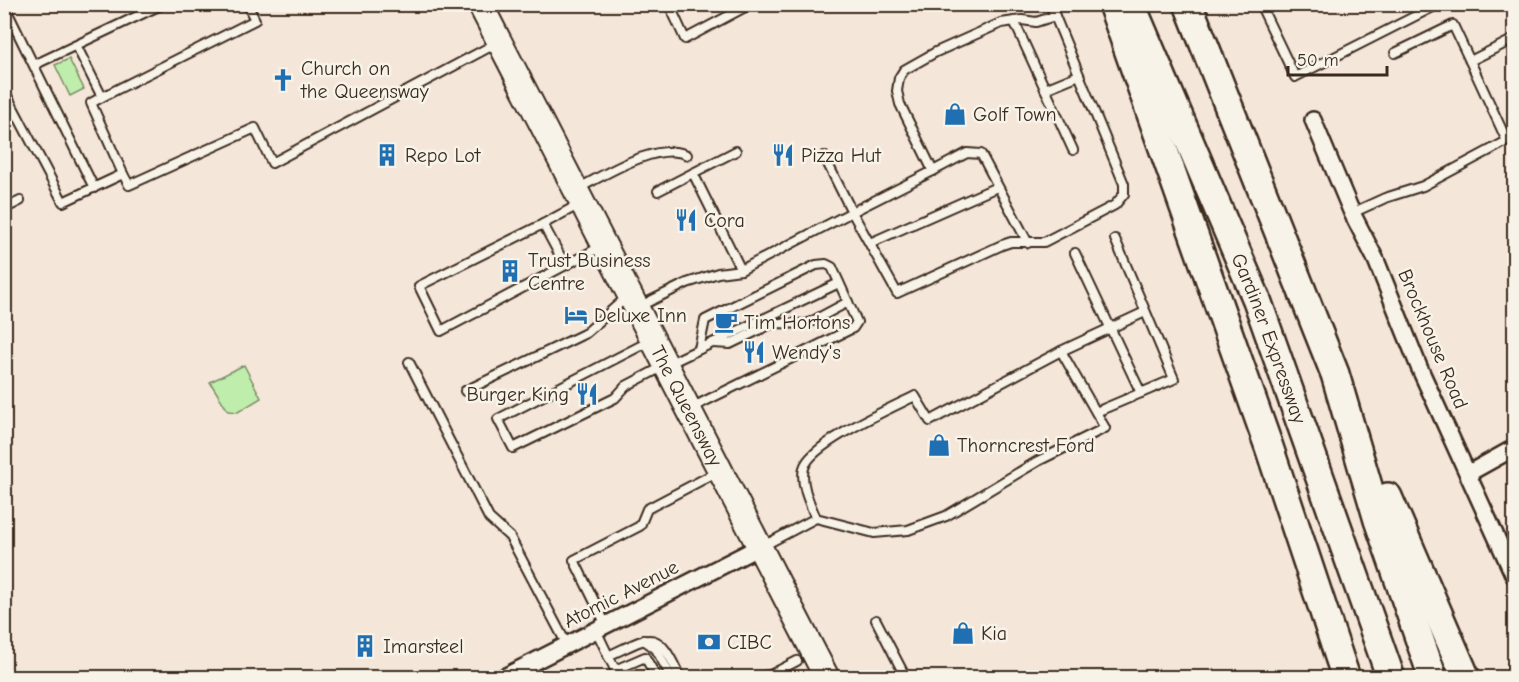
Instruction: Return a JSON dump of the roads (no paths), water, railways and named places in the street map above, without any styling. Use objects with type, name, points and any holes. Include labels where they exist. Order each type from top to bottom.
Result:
[{"type":"highway","points":[[1112,4],[1269,447],[1347,678]]},
{"type":"highway","name":"Gardiner Expressway","points":[[1131,4],[1257,300],[1391,678]]},
{"type":"highway","points":[[1188,4],[1335,374],[1466,678]]},
{"type":"highway","points":[[1335,374],[1378,520],[1433,678]]},
{"type":"main road","name":"The Queensway","points":[[480,4],[827,678]]},
{"type":"street","name":"Brockhouse Road","points":[[1313,120],[1352,213],[1376,260],[1419,367],[1515,576]]},
{"type":"street","points":[[1468,473],[1515,448]]},
{"type":"street","name":"Atomic Avenue","points":[[502,678],[759,547]]},
{"type":"lane","points":[[34,66],[163,4]]},
{"type":"lane","points":[[247,4],[255,20],[91,103],[129,185],[255,128],[272,163],[499,42]]},
{"type":"lane","points":[[669,4],[685,39],[752,4]]},
{"type":"lane","points":[[824,156],[897,293],[1002,245],[1011,242],[1044,242],[1115,205],[1124,194],[1124,184],[1050,4]]},
{"type":"lane","points":[[1260,4],[1295,77],[1439,4]]},
{"type":"lane","points":[[4,5],[94,188]]},
{"type":"lane","points":[[933,171],[900,104],[897,91],[899,78],[904,70],[936,52],[1001,23],[1036,22],[1055,16]]},
{"type":"lane","points":[[1014,21],[1073,150]]},
{"type":"lane","points":[[1352,213],[1384,198],[1423,186],[1507,141],[1453,25],[1395,53]]},
{"type":"lane","points":[[1470,61],[1515,39]]},
{"type":"lane","points":[[76,46],[102,97]]},
{"type":"lane","points":[[1045,89],[1079,75]]},
{"type":"lane","points":[[4,90],[63,202],[123,174]]},
{"type":"lane","points":[[604,245],[441,331],[418,286],[543,224],[609,172],[664,150],[676,150],[687,155]]},
{"type":"lane","points":[[658,191],[736,151]]},
{"type":"lane","points":[[465,392],[586,333],[633,302],[718,273],[741,270],[967,153],[978,152],[983,157],[1028,243]]},
{"type":"lane","points":[[693,173],[741,270]]},
{"type":"lane","points":[[870,243],[997,187]]},
{"type":"lane","points":[[4,209],[20,201]]},
{"type":"lane","points":[[543,224],[565,265]]},
{"type":"lane","points":[[1096,412],[1173,379],[1115,239]]},
{"type":"lane","points":[[1075,254],[1141,393]]},
{"type":"lane","points":[[689,409],[853,328],[856,322],[829,264],[816,265],[705,320],[699,349]]},
{"type":"lane","points":[[653,340],[498,419],[513,448],[617,397],[626,386],[666,365],[839,283]]},
{"type":"lane","points":[[711,343],[730,344],[773,322],[807,324],[848,302]]},
{"type":"lane","points":[[816,518],[805,489],[804,468],[811,456],[834,438],[915,396],[930,421],[1061,351],[1145,312]]},
{"type":"lane","points":[[759,547],[816,518],[874,533],[918,527],[946,516],[1038,461],[1105,428],[1061,351]]},
{"type":"lane","points":[[409,362],[489,518],[510,537],[567,645]]},
{"type":"lane","points":[[645,657],[617,674],[608,656],[601,628],[574,560],[640,526],[647,509],[720,470]]},
{"type":"lane","points":[[876,620],[906,678]]},
{"type":"lane","points":[[608,656],[642,641],[653,640],[664,645],[674,673]]},
{"type":"lane","points":[[642,641],[645,657],[657,678]]},
{"type":"lane","points":[[751,678],[770,675],[797,661]]},
{"type":"place","name":"Church on the Queensway","points":[[283,80]]},
{"type":"place","name":"Golf Town","points":[[955,114]]},
{"type":"place","name":"Repo Lot","points":[[387,155]]},
{"type":"place","name":"Pizza Hut","points":[[783,155]]},
{"type":"place","name":"Cora","points":[[686,220]]},
{"type":"place","name":"Trust Business Centre","points":[[510,271]]},
{"type":"place","name":"Deluxe Inn","points":[[576,315]]},
{"type":"place","name":"Tim Hortons","points":[[726,322]]},
{"type":"place","name":"Wendy's","points":[[754,352]]},
{"type":"place","name":"Burger King","points":[[587,394]]},
{"type":"place","name":"Thorncrest Ford","points":[[939,445]]},
{"type":"place","name":"Kia","points":[[963,633]]},
{"type":"place","name":"CIBC","points":[[709,642]]},
{"type":"place","name":"Imarsteel","points":[[365,646]]}]
